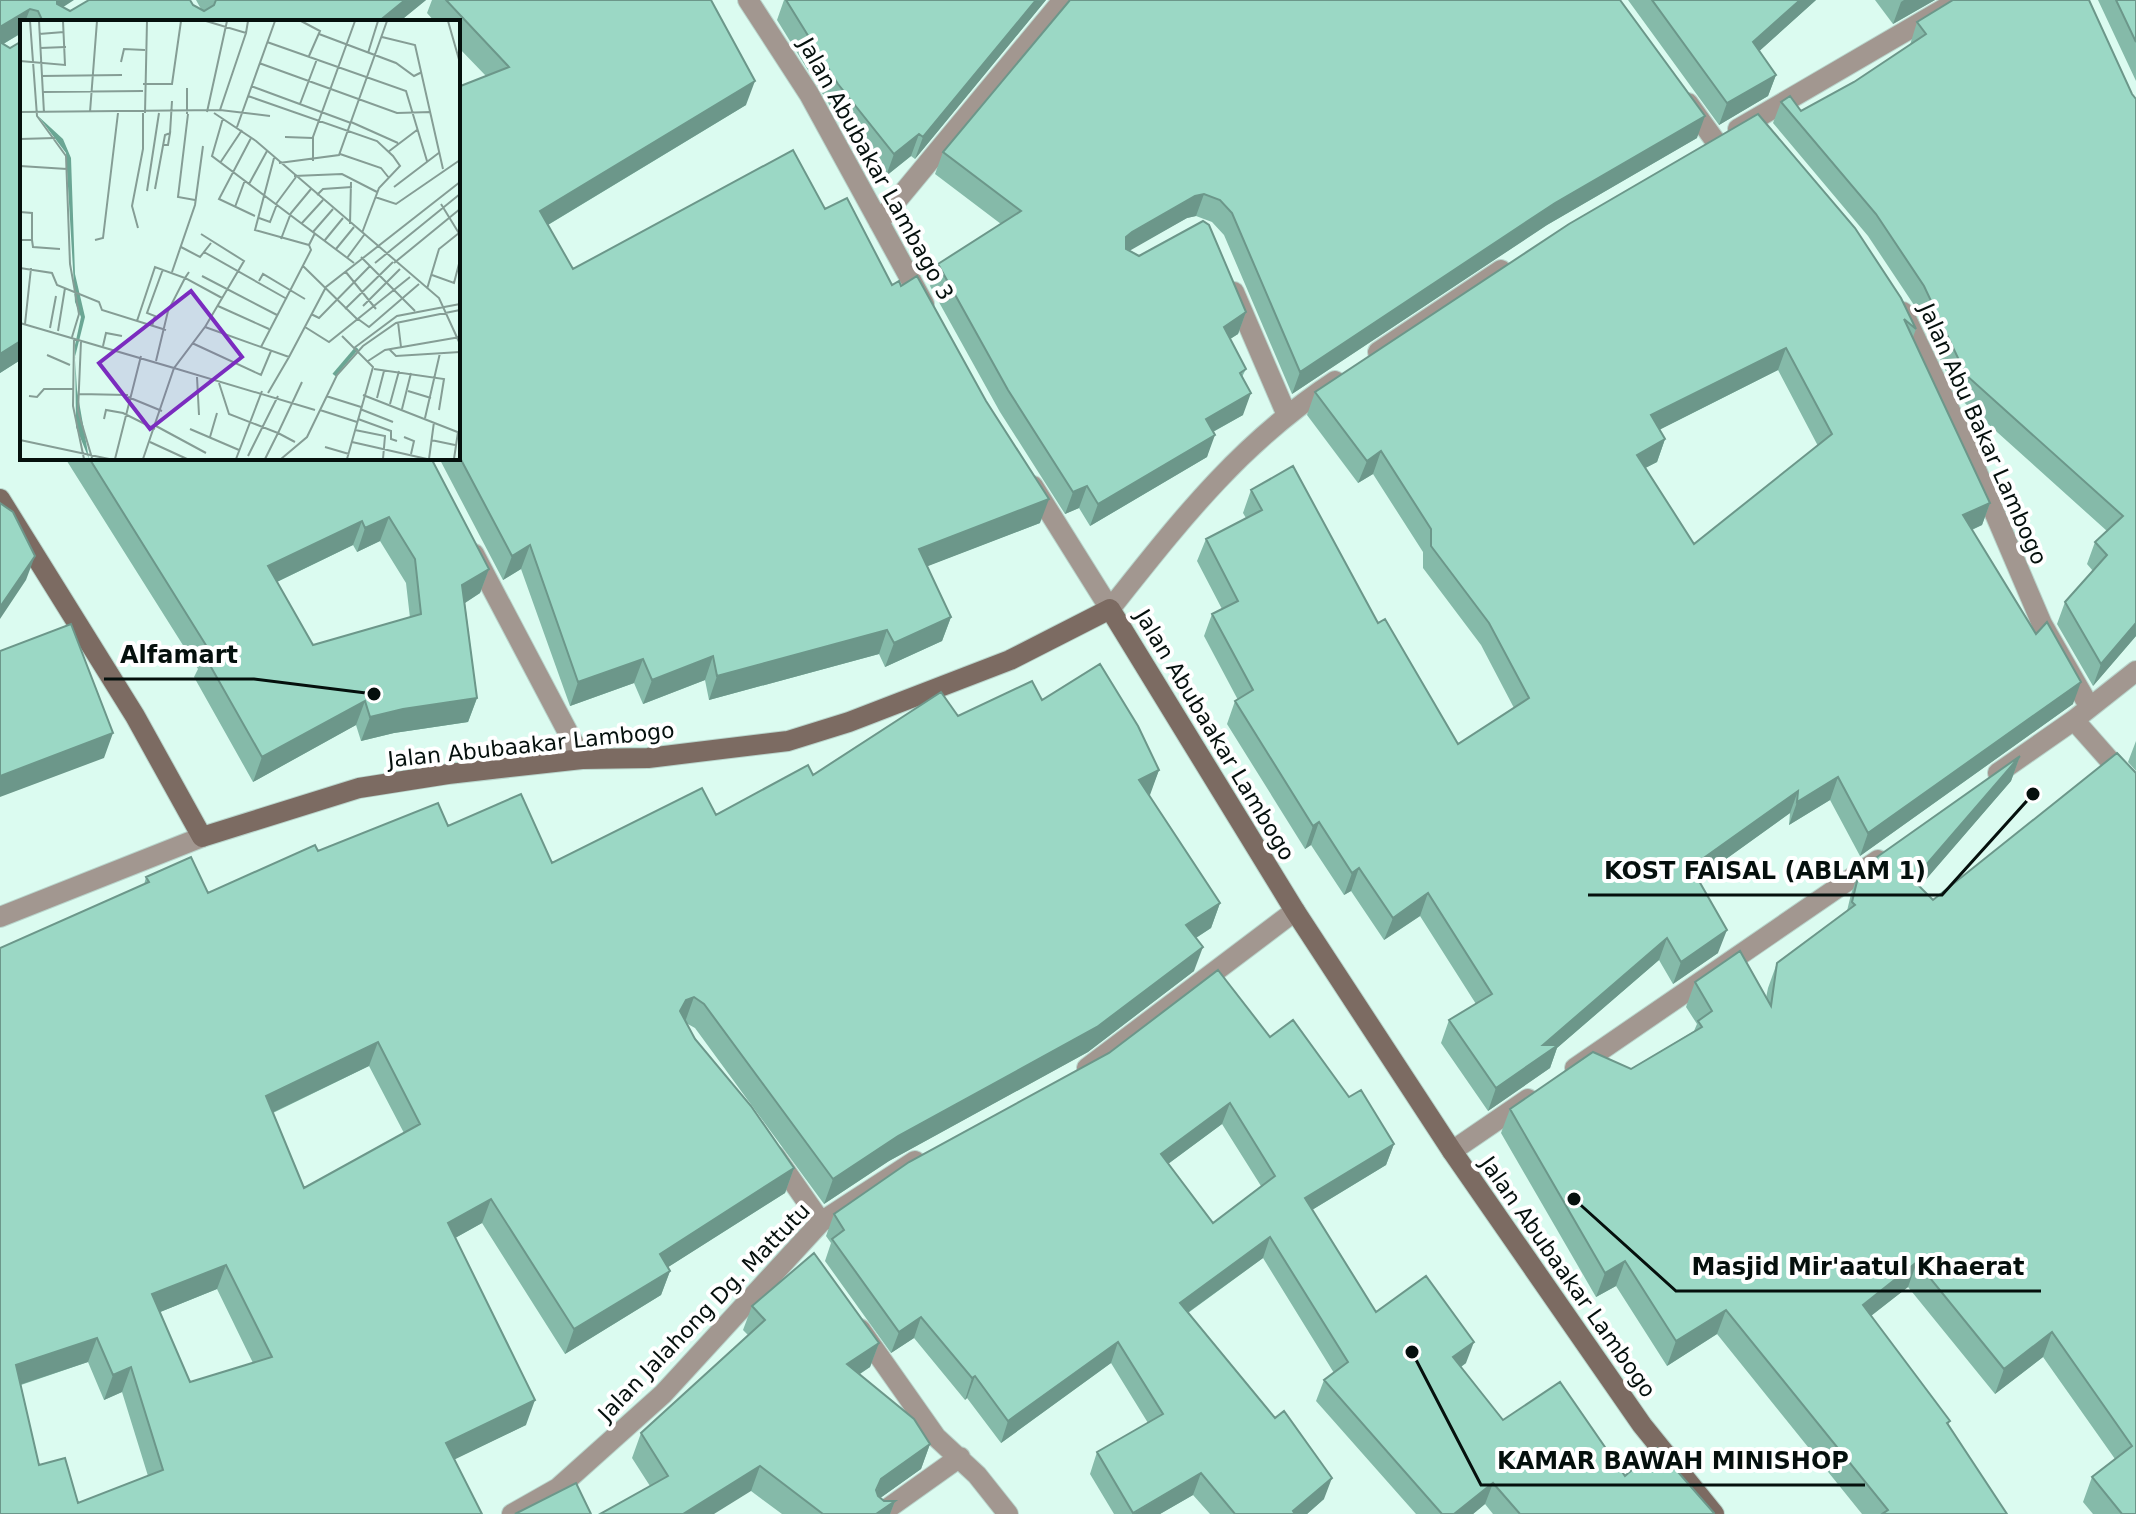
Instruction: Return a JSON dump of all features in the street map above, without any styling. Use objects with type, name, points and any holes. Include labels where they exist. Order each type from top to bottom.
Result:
[{"type":"street","name":"Jalan Abubakar Lambago 3","points":[[748,0],[809,94],[936,326]]},
{"type":"street","points":[[879,222],[1063,0]]},
{"type":"street","points":[[1680,91],[1709,146],[1758,126],[1959,0]]},
{"type":"street","points":[[1023,471],[1110,609],[1232,462],[1286,413],[1516,260]]},
{"type":"street","points":[[1225,269],[1286,413]]},
{"type":"street","name":"Jalan Abu Bakar Lambogo","points":[[1888,288],[1904,314],[1957,425],[2082,713],[2136,790]]},
{"type":"street","points":[[0,499],[135,716],[202,837],[0,917]]},
{"type":"street","points":[[467,540],[582,759]]},
{"type":"street","name":"Jalan Abubaakar Lambogo","points":[[202,837],[359,788],[582,759],[648,758],[788,741],[849,722],[1010,660],[1110,609],[1295,911],[1452,1151],[1642,1425],[1714,1514]]},
{"type":"street","points":[[1980,786],[2136,671]]},
{"type":"street","points":[[1452,1151],[1900,844]]},
{"type":"street","points":[[1070,1077],[1095,1063],[1295,911]]},
{"type":"street","points":[[760,1135],[821,1222]]},
{"type":"street","name":"Jalan Jalahong Dg. Mattutu","points":[[512,1514],[558,1488],[663,1394],[803,1252],[821,1222],[895,1172],[936,1150]]},
{"type":"street","points":[[845,1308],[936,1437],[960,1457],[1008,1514]]},
{"type":"street","points":[[880,1514],[960,1457]]},
{"type":"building","points":[[0,0],[57,0],[57,4],[70,11],[89,0],[190,0],[204,11],[216,0],[405,0],[380,20],[42,20],[38,11],[30,9],[0,27]]},
{"type":"building","points":[[446,0],[711,0],[755,81],[540,211],[573,269],[793,150],[825,209],[847,198],[892,285],[899,281],[901,286],[917,276],[986,401],[1049,499],[919,549],[951,617],[894,643],[887,630],[717,676],[713,656],[652,680],[643,659],[578,682],[530,545],[512,556],[460,458],[460,86],[509,67]]},
{"type":"building","points":[[786,0],[1036,0],[923,137],[919,134],[894,154],[838,84]]},
{"type":"building","points":[[1070,0],[1620,0],[1705,116],[1555,203],[1300,372],[1232,213],[1220,200],[1204,194],[1195,196],[1132,232],[1126,237],[1126,249],[1139,256],[1203,221],[1209,225],[1246,312],[1224,327],[1246,369],[1240,373],[1251,393],[1206,419],[1215,435],[1098,504],[1087,486],[1073,492],[1008,390],[938,264],[1021,211],[943,152]]},
{"type":"building","points":[[1652,0],[1800,0],[1753,42],[1776,75],[1727,103]]},
{"type":"building","points":[[1953,0],[2089,0],[2136,99],[2136,623],[2101,664],[2065,602],[2107,555],[2095,542],[2123,516],[1966,375],[1924,286],[1876,214],[1781,102],[1790,96],[1801,111],[1854,82],[1926,34],[1917,22]]},
{"type":"building","points":[[2116,0],[2136,0],[2136,42]]},
{"type":"building","points":[[0,42],[10,48],[20,42],[20,341],[0,354]]},
{"type":"building","points":[[1758,114],[1855,228],[1901,298],[1916,329],[1904,319],[1990,503],[1963,515],[2036,634],[2047,622],[2081,682],[1868,833],[1838,777],[1797,802],[1798,791],[1691,867],[1727,930],[1681,962],[1667,938],[1543,1045],[1558,1045],[1496,1088],[1449,1020],[1492,994],[1428,893],[1393,918],[1359,868],[1352,873],[1319,822],[1313,826],[1235,701],[1253,690],[1212,614],[1238,601],[1206,539],[1262,510],[1251,490],[1293,466],[1378,623],[1385,619],[1458,744],[1529,698],[1489,623],[1431,546],[1431,529],[1381,451],[1367,461],[1315,392],[1569,224]],"holes":[[[1786,348],[1832,434],[1694,544],[1637,455],[1665,439],[1651,415]]]},
{"type":"building","points":[[90,460],[432,460],[489,569],[462,585],[477,698],[370,717],[365,701],[262,757],[203,653],[209,650]],"holes":[[[389,517],[415,559],[421,614],[313,645],[268,566],[362,521],[365,528]]]},
{"type":"building","points":[[0,503],[13,512],[35,556],[0,607]]},
{"type":"building","points":[[71,624],[113,733],[0,776],[0,651]]},
{"type":"building","points":[[1100,664],[1138,726],[1159,770],[1139,780],[1220,903],[1186,925],[1203,947],[1097,1027],[898,1136],[833,1179],[704,1004],[694,997],[686,1000],[680,1011],[695,1039],[751,1106],[794,1168],[660,1254],[670,1271],[574,1329],[491,1199],[448,1223],[535,1400],[446,1443],[482,1514],[0,1514],[0,948],[149,882],[146,877],[191,857],[208,893],[315,845],[318,851],[438,803],[448,826],[521,794],[552,863],[702,788],[716,815],[808,765],[813,775],[941,692],[958,716],[1032,681],[1042,700]],"holes":[[[378,1042],[420,1124],[304,1188],[266,1096]],[[226,1265],[272,1357],[190,1382],[152,1294]],[[97,1338],[113,1375],[131,1367],[163,1470],[78,1503],[65,1458],[39,1465],[16,1365]]]},
{"type":"building","points":[[2117,753],[2136,773],[2136,1514],[2122,1514],[2092,1477],[2132,1446],[2052,1332],[2004,1369],[1917,1262],[1863,1305],[1950,1421],[1947,1423],[2007,1514],[1882,1514],[1888,1510],[1726,1310],[1676,1341],[1625,1261],[1605,1273],[1510,1109],[1593,1052],[1631,1069],[1702,1027],[1698,1021],[1712,1011],[1695,982],[1740,951],[1771,1006],[1777,963],[1855,905],[1852,902],[1860,869],[2020,756],[1913,880],[1933,900]]},
{"type":"building","points":[[1218,970],[1270,1037],[1293,1020],[1349,1097],[1361,1090],[1394,1144],[1305,1198],[1376,1312],[1426,1276],[1474,1342],[1453,1357],[1503,1420],[1560,1382],[1625,1476],[1657,1448],[1714,1513],[1520,1514],[1493,1483],[1454,1514],[1442,1514],[1324,1380],[1348,1362],[1270,1237],[1180,1303],[1275,1418],[1284,1411],[1332,1478],[1293,1511],[1295,1514],[1235,1514],[1201,1473],[1133,1513],[1097,1452],[1163,1414],[1118,1342],[1008,1421],[975,1376],[972,1378],[921,1317],[899,1332],[832,1239],[844,1230],[834,1214],[909,1162],[1109,1053]],"holes":[[[1230,1103],[1275,1176],[1213,1223],[1161,1154]]]},
{"type":"building","points":[[814,1253],[879,1343],[847,1364],[914,1419],[930,1444],[881,1479],[876,1490],[878,1496],[884,1501],[895,1501],[876,1514],[823,1514],[760,1466],[683,1514],[600,1514],[668,1476],[641,1433],[765,1320],[752,1306]]},
{"type":"building","points":[[576,1483],[591,1514],[515,1514]]},
{"type":"place","name":"Alfamart","points":[[374,694]]},
{"type":"place","name":"KOST FAISAL (ABLAM 1)","points":[[2033,794]]},
{"type":"place","name":"Masjid Mir'aatul Khaerat","points":[[1574,1199]]},
{"type":"place","name":"KAMAR BAWAH MINISHOP","points":[[1412,1352]]}]
